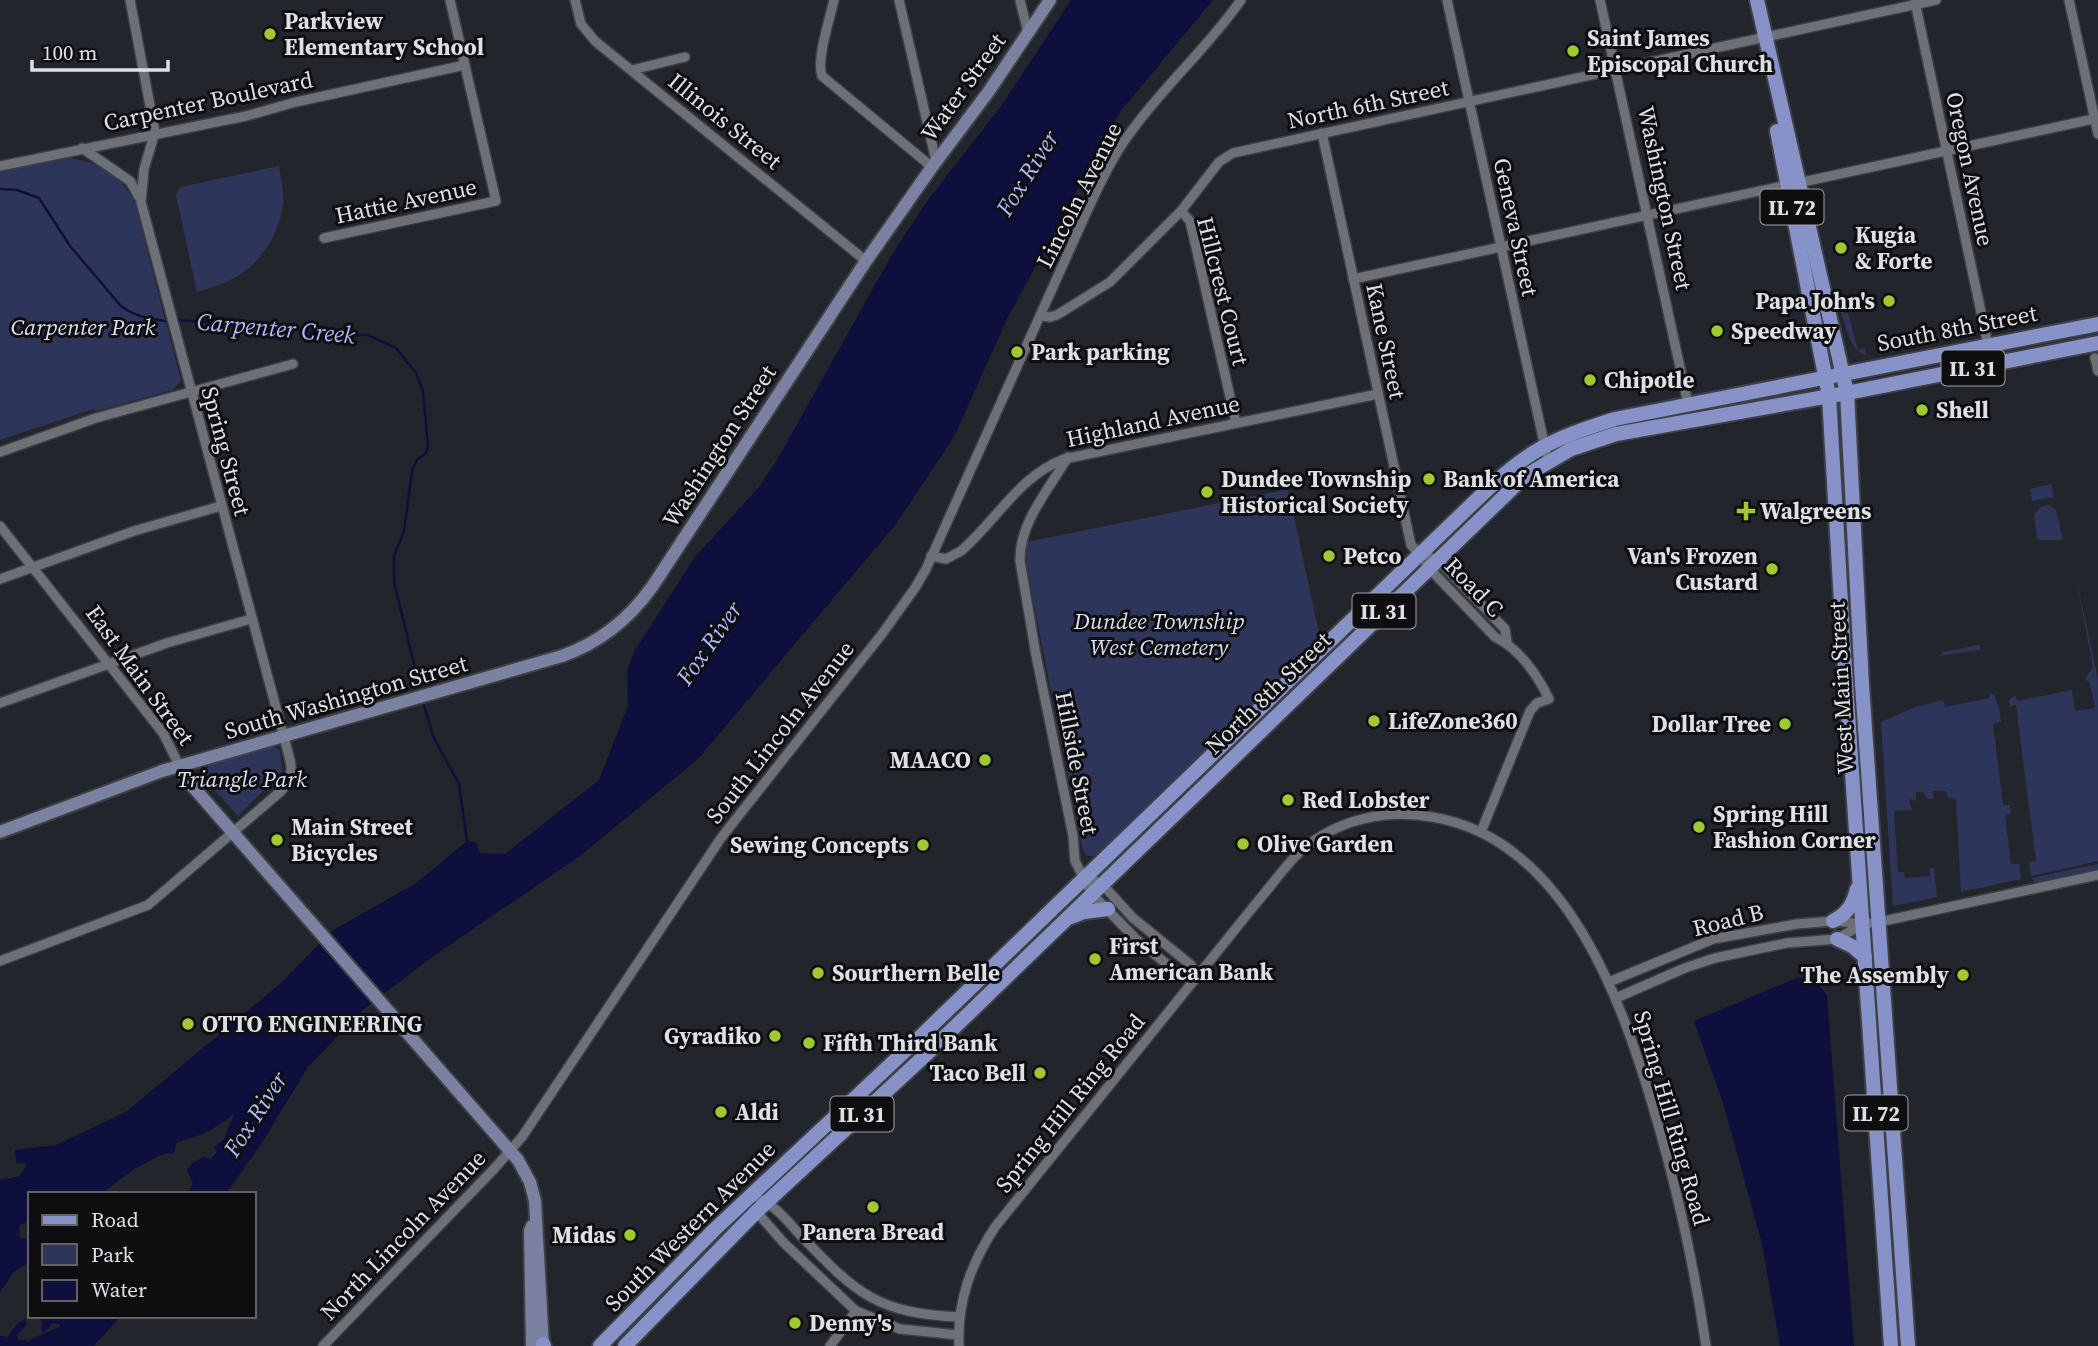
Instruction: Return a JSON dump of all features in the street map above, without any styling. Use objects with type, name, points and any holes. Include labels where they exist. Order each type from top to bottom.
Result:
[{"type":"main road","name":"West Main Street","points":[[1757,0],[1793,184],[1829,396],[1891,1346]]},
{"type":"main road","name":"West Main Street","points":[[1793,184],[1847,393],[1862,685],[1908,1346]]},
{"type":"main road","name":"South 8th Street","points":[[1826,377],[2098,324]]},
{"type":"main road","name":"South 8th Street","points":[[1847,393],[2098,343]]},
{"type":"main road","name":"North 8th Street","points":[[1085,877],[1501,477],[1544,446],[1615,419],[1826,377]]},
{"type":"main road","name":"North 8th Street","points":[[1097,889],[1434,565],[1508,490],[1548,461],[1582,444],[1616,434],[1847,393]]},
{"type":"main road","points":[[1295,675],[1306,687]]},
{"type":"main road","name":"South Western Avenue","points":[[600,1346],[750,1195],[922,1035],[1085,877]]},
{"type":"main road","points":[[1833,921],[1852,906],[1859,881]]},
{"type":"main road","name":"South Western Avenue","points":[[625,1346],[756,1212],[933,1048],[1097,889]]},
{"type":"main road","points":[[1066,919],[1084,912],[1108,909]]},
{"type":"main road","points":[[1837,939],[1852,946],[1865,957]]},
{"type":"street","points":[[130,0],[155,132]]},
{"type":"street","points":[[450,0],[465,65]]},
{"type":"street","name":"Illinois Street","points":[[575,0],[581,24],[588,34],[866,261]]},
{"type":"street","points":[[834,0],[821,60],[822,75],[934,164]]},
{"type":"street","points":[[899,0],[934,164]]},
{"type":"street","points":[[1020,0],[1028,33]]},
{"type":"street","name":"Water Street","points":[[910,199],[989,91],[1050,0]]},
{"type":"street","name":"Lincoln Avenue","points":[[1040,316],[1088,209],[1125,139],[1241,0]]},
{"type":"street","name":"Geneva Street","points":[[1447,0],[1548,461]]},
{"type":"street","name":"Washington Street","points":[[1601,0],[1688,404]]},
{"type":"street","name":"North 6th Street","points":[[1040,316],[1055,316],[1104,287],[1181,211],[1219,162],[1228,155],[1915,2],[1936,0]]},
{"type":"street","points":[[2069,0],[2098,134]]},
{"type":"street","name":"Oregon Avenue","points":[[1915,2],[1988,345]]},
{"type":"street","points":[[632,70],[685,57]]},
{"type":"street","name":"Carpenter Boulevard","points":[[0,166],[155,132],[246,116],[296,102],[465,65]]},
{"type":"street","name":"Hattie Avenue","points":[[324,238],[496,201],[465,65]]},
{"type":"street","points":[[1353,279],[2096,118]]},
{"type":"street","name":"Spring Street","points":[[155,132],[144,169],[141,202],[291,765],[289,779],[280,792],[233,833]]},
{"type":"street","name":"Kane Street","points":[[1322,133],[1411,545],[1420,554]]},
{"type":"street","points":[[82,148],[131,181],[141,202]]},
{"type":"street","name":"Washington Street","points":[[523,668],[571,653],[595,641],[615,627],[643,599],[866,261],[910,199]]},
{"type":"street","name":"Hillcrest Court","points":[[1181,211],[1190,221],[1236,424]]},
{"type":"street","name":"South Lincoln Avenue","points":[[511,1150],[546,1102],[713,851],[917,585],[1040,316]]},
{"type":"street","points":[[2095,358],[2098,371]]},
{"type":"street","points":[[0,452],[96,418],[293,364]]},
{"type":"street","name":"Highland Avenue","points":[[932,556],[946,559],[958,553],[1029,480],[1050,464],[1069,457],[1378,394]]},
{"type":"street","name":"Hillside Street","points":[[1069,457],[1025,530],[1020,547],[1020,566],[1076,861],[1085,877],[1097,889]]},
{"type":"street","points":[[0,579],[134,531],[221,506]]},
{"type":"street","name":"East Main Street","points":[[0,526],[166,738],[188,781],[511,1150]]},
{"type":"street","name":"Road C","points":[[1420,554],[1434,565],[1496,637],[1507,642],[1540,680],[1549,699],[1537,703],[1530,711],[1481,832]]},
{"type":"street","points":[[0,704],[177,639],[251,619]]},
{"type":"street","name":"South Washington Street","points":[[0,832],[162,771],[523,668]]},
{"type":"street","name":"Spring Hill Ring Road","points":[[959,1346],[960,1317],[971,1269],[995,1227],[1296,856],[1315,840],[1337,828],[1372,817],[1405,814],[1440,818],[1481,832],[1513,852],[1550,888],[1582,933],[1616,998],[1646,1082],[1671,1171],[1694,1273],[1706,1346]]},
{"type":"street","points":[[0,961],[148,905],[233,833]]},
{"type":"street","name":"Road B","points":[[1616,998],[1715,958],[1787,943],[1837,939],[1863,925],[2098,875]]},
{"type":"street","points":[[1097,889],[1108,909],[1136,939],[1180,975],[1196,978]]},
{"type":"street","points":[[1097,889],[1191,965],[1196,978]]},
{"type":"street","name":"Road B","points":[[1609,982],[1713,939],[1770,928],[1833,921],[1863,925]]},
{"type":"street","points":[[511,1150],[532,1186],[536,1206],[541,1345]]},
{"type":"street","name":"North Lincoln Avenue","points":[[323,1346],[511,1150]]},
{"type":"street","points":[[750,1195],[768,1201],[844,1279],[867,1296],[902,1311],[928,1316],[960,1317]]},
{"type":"street","points":[[750,1195],[756,1212],[819,1278],[856,1311],[900,1329],[958,1335]]},
{"type":"street","points":[[830,1346],[856,1311]]},
{"type":"green space","name":"Carpenter Park","points":[[65,158],[98,165],[107,170],[123,184],[135,203],[181,381],[172,390],[96,411],[93,409],[0,440],[0,171]]},
{"type":"green space","points":[[279,166],[283,204],[278,225],[268,245],[254,263],[238,276],[197,292],[176,195],[180,187]]},
{"type":"green space","points":[[1843,304],[1858,350],[1865,348],[1866,355],[1861,353],[1856,349],[1852,344],[1839,305]]},
{"type":"green space","points":[[2051,484],[2054,497],[2032,501],[2030,489]]},
{"type":"green space","name":"Dundee Township West Cemetery","points":[[1288,489],[1321,642],[1097,856],[1087,856],[1083,851],[1026,565],[1027,542]]},
{"type":"green space","points":[[2049,505],[2056,510],[2063,540],[2037,538],[2034,515],[2041,507]]},
{"type":"green space","points":[[2076,577],[2098,679],[2098,861],[2031,876],[2029,862],[2036,861],[2016,705],[2010,706],[2009,700],[2015,695],[2017,701],[2072,690],[2075,711],[2095,708],[2090,683],[2085,679],[2093,667]]},
{"type":"green space","points":[[1978,645],[1981,647],[1979,650],[1940,656],[1943,652]]},
{"type":"green space","points":[[1990,693],[1994,695],[1999,707],[2001,722],[1993,724],[2003,805],[2010,805],[2011,814],[2005,815],[2011,864],[2019,864],[2021,879],[1961,892],[1956,799],[1948,798],[1946,791],[1933,791],[1934,799],[1927,799],[1923,792],[1916,792],[1916,801],[1911,799],[1909,802],[1912,810],[1894,811],[1898,872],[1904,872],[1905,878],[1930,876],[1930,868],[1934,868],[1937,897],[1893,906],[1881,722],[1916,707],[1943,700],[1945,707],[1989,698]]},
{"type":"green space","name":"Triangle Park","points":[[271,746],[280,750],[282,772],[238,816],[203,777],[209,765]]},
{"type":"green space","points":[[2098,864],[2098,869],[2039,882],[2034,882],[2032,878]]},
{"type":"water","points":[[1071,0],[1213,0],[1120,112],[1008,317],[954,437],[896,524],[698,759],[580,856],[432,957],[364,1009],[308,1067],[263,1141],[227,1192],[188,1192],[193,1184],[187,1170],[192,1163],[204,1157],[210,1159],[217,1152],[214,1147],[224,1139],[234,1114],[207,1132],[177,1142],[174,1153],[163,1154],[134,1169],[104,1192],[28,1192],[28,1223],[19,1225],[20,1238],[28,1239],[28,1263],[15,1271],[0,1292],[0,1180],[20,1176],[27,1164],[16,1163],[15,1150],[56,1145],[126,1112],[280,984],[333,930],[415,884],[467,841],[476,842],[480,853],[505,854],[599,780],[628,706],[627,671],[634,652],[695,557],[759,487],[777,460],[894,251],[928,200],[1001,106]]},
{"type":"water","points":[[1797,978],[1813,978],[1827,995],[1854,1346],[1780,1346],[1762,1244],[1724,1106],[1694,1021]]},
{"type":"water","points":[[39,1318],[119,1318],[94,1346],[42,1346],[57,1335],[60,1328],[60,1324],[53,1323],[44,1333],[41,1330],[43,1323]]},
{"type":"water","points":[[25,1319],[27,1324],[17,1336],[19,1340],[30,1344],[39,1339],[42,1346],[0,1346],[0,1336],[8,1337],[17,1324]]},
{"type":"waterway","name":"Carpenter Creek","points":[[0,189],[17,190],[39,198],[70,246],[121,306],[142,316],[165,321]]},
{"type":"waterway","name":"Carpenter Creek","points":[[178,320],[293,328],[336,338],[368,335],[396,348],[416,373],[423,392],[428,445],[426,453],[417,460],[412,471],[404,531],[394,556],[394,582],[419,684]]},
{"type":"waterway","name":"Carpenter Creek","points":[[424,705],[433,736],[459,784],[467,841]]},
{"type":"waterway","name":"Fox River","points":[[35,1346],[99,1318]]},
{"type":"place","name":"Parkview Elementary School","points":[[270,34]]},
{"type":"place","name":"Saint James Episcopal Church","points":[[1573,51]]},
{"type":"place","name":"Kugia & Forte","points":[[1841,248]]},
{"type":"place","name":"Papa John's","points":[[1889,301]]},
{"type":"place","name":"Speedway","points":[[1717,331]]},
{"type":"place","name":"Park parking","points":[[1017,352]]},
{"type":"place","name":"Chipotle","points":[[1590,380]]},
{"type":"place","name":"Shell","points":[[1922,410]]},
{"type":"place","name":"Bank of America","points":[[1429,479]]},
{"type":"place","name":"Dundee Township Historical Society","points":[[1207,492]]},
{"type":"place","name":"Walgreens","points":[[1746,511]]},
{"type":"place","name":"Petco","points":[[1329,556]]},
{"type":"place","name":"Van's Frozen Custard","points":[[1772,569]]},
{"type":"place","name":"LifeZone360","points":[[1374,721]]},
{"type":"place","name":"Dollar Tree","points":[[1785,724]]},
{"type":"place","name":"MAACO","points":[[985,760]]},
{"type":"place","name":"Red Lobster","points":[[1288,800]]},
{"type":"place","name":"Spring Hill Fashion Corner","points":[[1699,827]]},
{"type":"place","name":"Main Street Bicycles","points":[[277,840]]},
{"type":"place","name":"Olive Garden","points":[[1243,844]]},
{"type":"place","name":"Sewing Concepts","points":[[923,845]]},
{"type":"place","name":"First American Bank","points":[[1095,959]]},
{"type":"place","name":"Sourthern Belle","points":[[818,973]]},
{"type":"place","name":"The Assembly","points":[[1963,975]]},
{"type":"place","name":"OTTO ENGINEERING","points":[[188,1024]]},
{"type":"place","name":"Gyradiko","points":[[775,1036]]},
{"type":"place","name":"Fifth Third Bank","points":[[809,1043]]},
{"type":"place","name":"Taco Bell","points":[[1040,1073]]},
{"type":"place","name":"Aldi","points":[[721,1112]]},
{"type":"place","name":"Panera Bread","points":[[873,1207]]},
{"type":"place","name":"Midas","points":[[630,1235]]},
{"type":"place","name":"Denny's","points":[[795,1323]]}]
